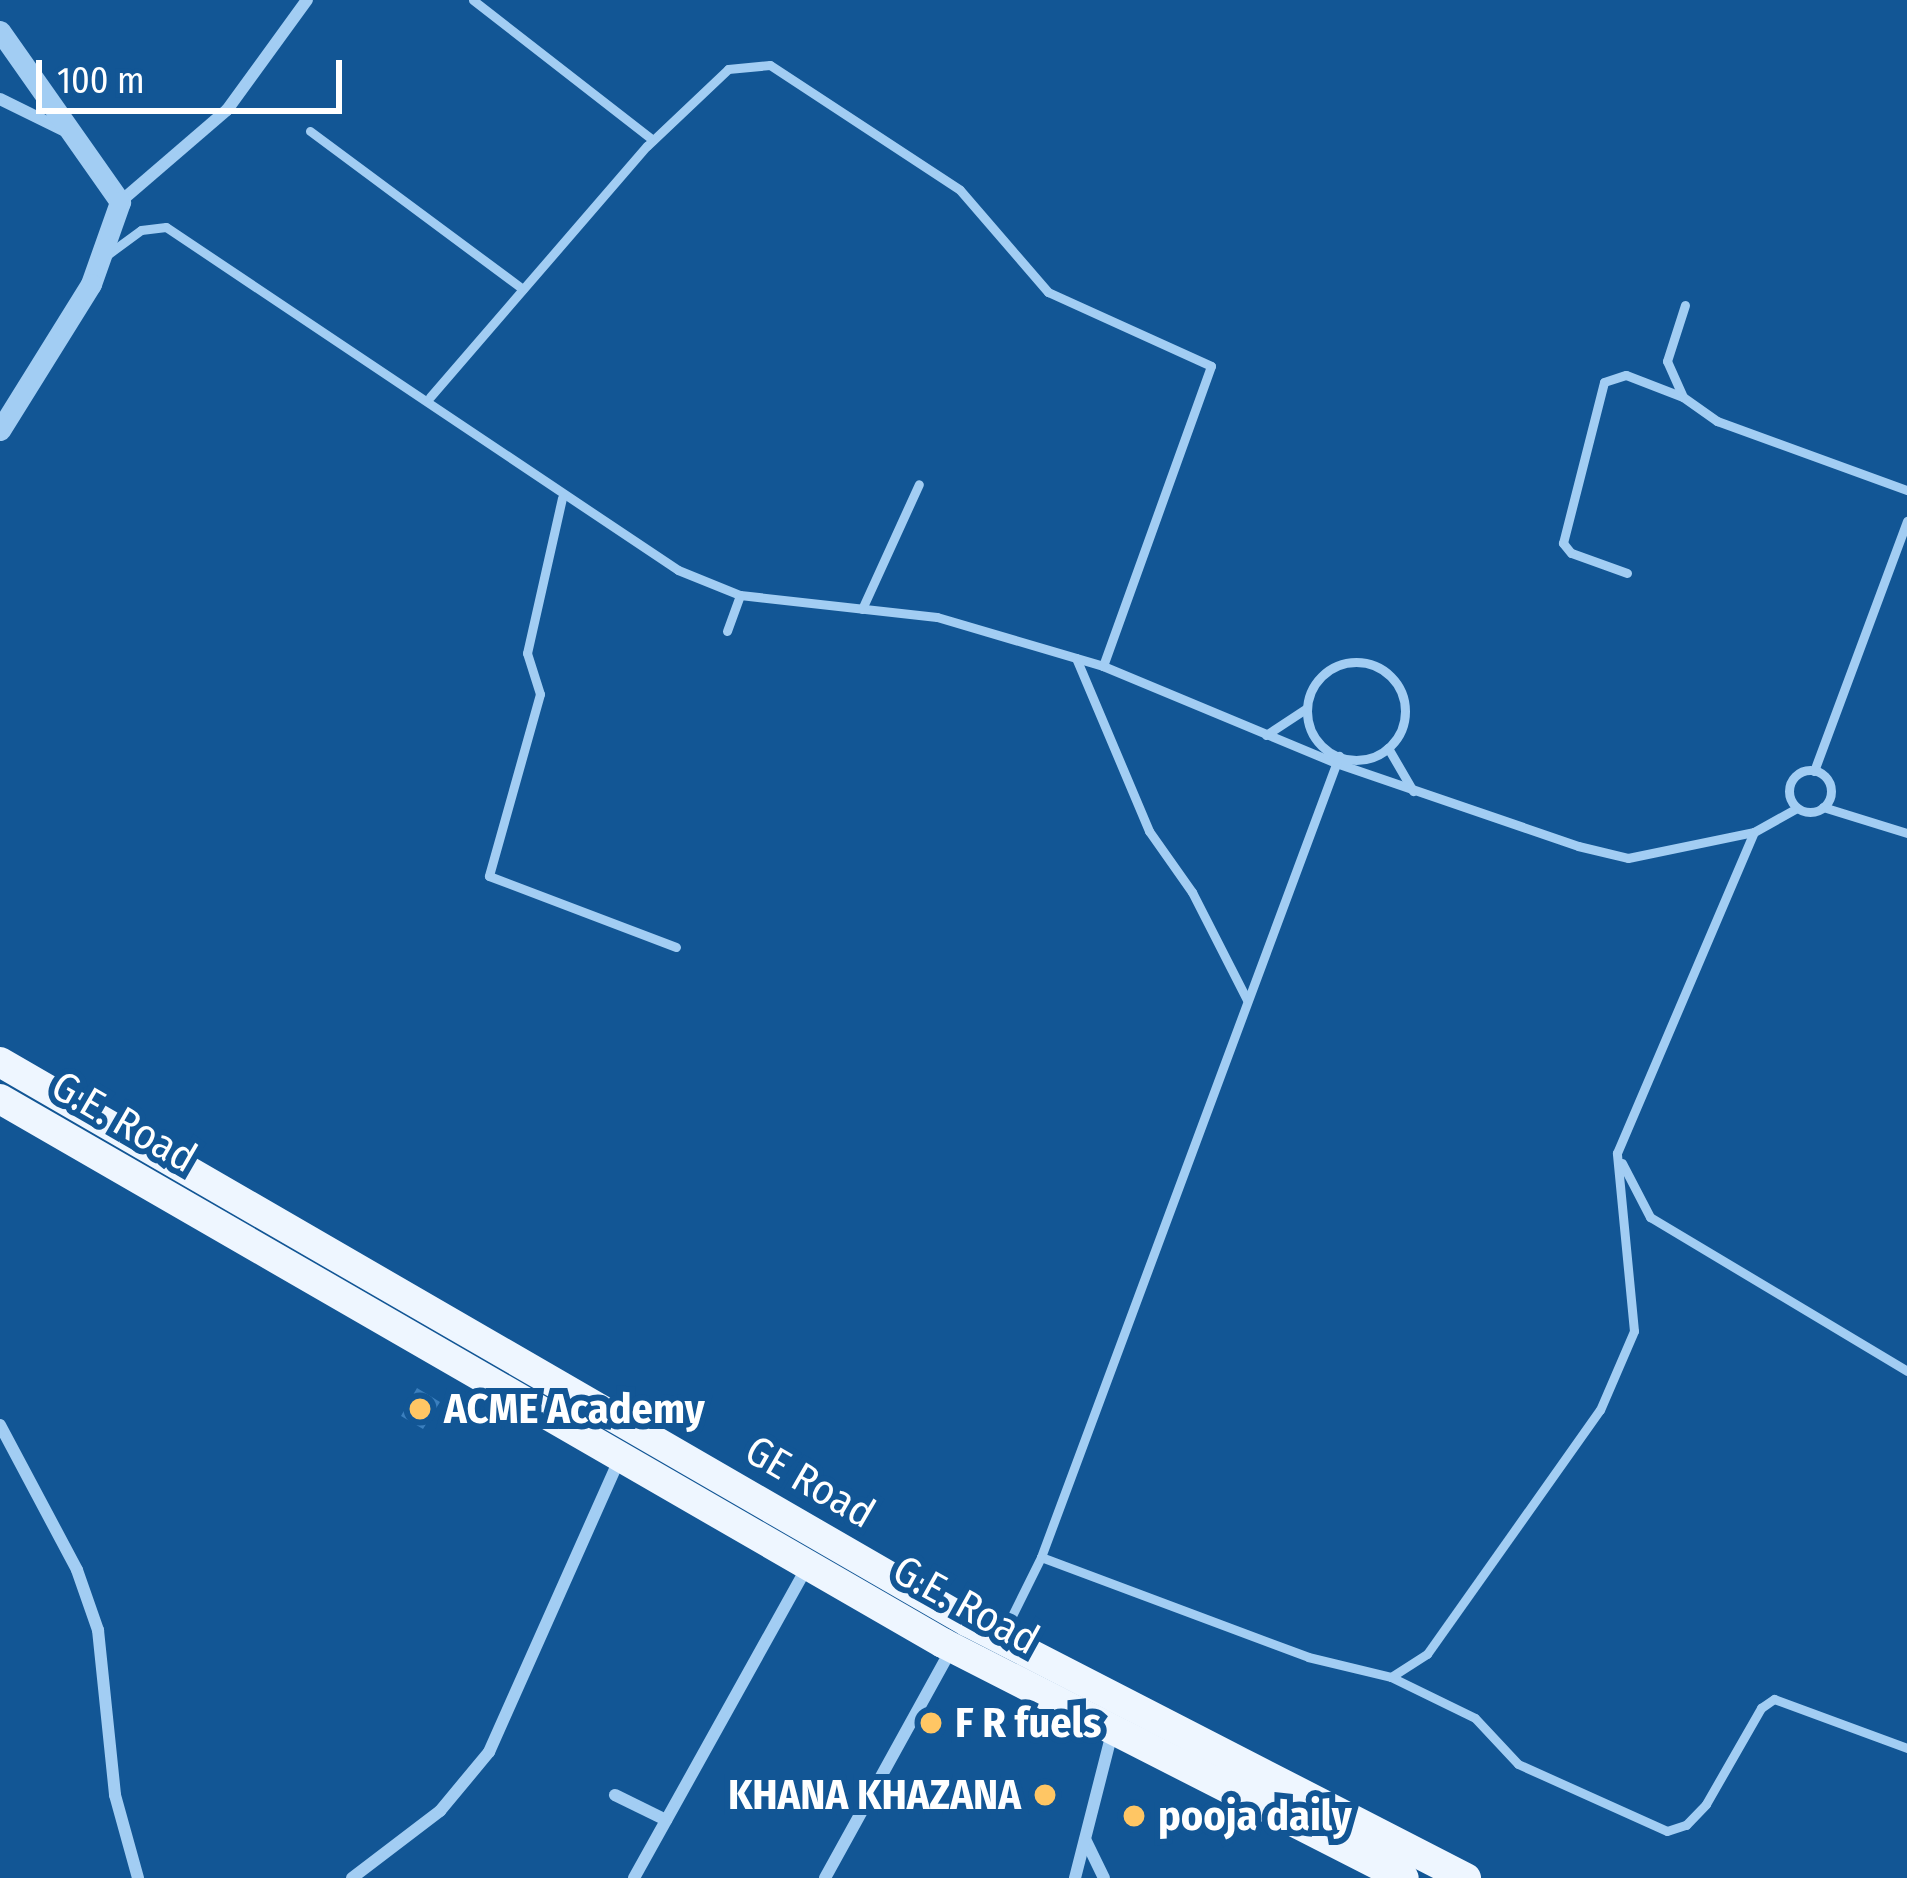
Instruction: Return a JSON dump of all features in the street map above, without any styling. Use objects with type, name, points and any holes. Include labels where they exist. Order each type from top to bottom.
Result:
[{"type":"main road","name":"GE Road","points":[[0,1062],[960,1635],[1001,1639],[1116,1717],[1466,1878]]},
{"type":"main road","name":"G.E. Road","points":[[0,1099],[808,1565],[960,1635],[1404,1878]]},
{"type":"street","points":[[0,430],[99,260],[120,202],[227,110],[307,0]]},
{"type":"street","points":[[0,31],[120,202]]},
{"type":"street","points":[[0,99],[75,136]]},
{"type":"street","points":[[0,1425],[77,1570],[98,1630],[115,1796],[138,1878]]},
{"type":"street","points":[[352,1878],[440,1810],[490,1753],[621,1457]]},
{"type":"street","points":[[634,1878],[808,1565]]},
{"type":"street","points":[[825,1878],[960,1635]]},
{"type":"street","points":[[1075,1878],[1116,1717]]},
{"type":"street","points":[[615,1795],[666,1820]]},
{"type":"street","points":[[1086,1841],[1104,1878]]},
{"type":"lane","points":[[473,0],[653,140]]},
{"type":"lane","points":[[430,397],[653,140],[728,69],[770,65],[789,73],[960,190],[1048,292],[1210,367],[1103,666]]},
{"type":"lane","points":[[310,131],[523,289]]},
{"type":"lane","points":[[99,260],[140,230],[166,227],[430,397],[562,498],[678,570],[740,595],[937,616],[1103,666],[1413,791],[1628,858],[1754,832],[1797,808],[1823,807],[1907,832]]},
{"type":"lane","points":[[1683,397],[1667,361],[1685,305]]},
{"type":"lane","points":[[1627,573],[1571,554],[1563,543],[1604,382],[1626,375],[1683,397],[1717,422],[1907,490]]},
{"type":"lane","points":[[862,609],[919,484]]},
{"type":"lane","points":[[562,498],[527,653],[540,694],[489,876],[676,947]]},
{"type":"lane","points":[[1797,808],[1791,783],[1814,771],[1907,521]]},
{"type":"lane","points":[[727,631],[740,595]]},
{"type":"lane","points":[[1076,658],[1149,831],[1192,892],[1247,1000]]},
{"type":"lane","points":[[1266,735],[1306,708],[1333,667],[1382,669],[1405,707],[1388,748],[1360,760],[1338,760],[1317,740],[1306,708]]},
{"type":"lane","points":[[1388,748],[1413,791]]},
{"type":"lane","points":[[1001,1639],[1041,1557],[1338,760]]},
{"type":"lane","points":[[1814,771],[1831,789],[1823,807]]},
{"type":"lane","points":[[1390,1677],[1427,1654],[1588,1427],[1634,1331],[1617,1153],[1754,832]]},
{"type":"lane","points":[[1617,1153],[1650,1217],[1907,1371]]},
{"type":"lane","points":[[1041,1557],[1220,1628],[1390,1677],[1475,1718],[1518,1764],[1667,1831],[1686,1826],[1706,1804],[1761,1708],[1774,1700],[1907,1748]]},
{"type":"building","name":"ACME Academy","points":[[417,1388],[440,1402],[423,1429],[401,1416]]},
{"type":"place","name":"ACME Academy","points":[[420,1409]]},
{"type":"place","name":"F R fuels","points":[[931,1723]]},
{"type":"place","name":"KHANA KHAZANA","points":[[1045,1795]]},
{"type":"place","name":"pooja daily","points":[[1134,1816]]}]
